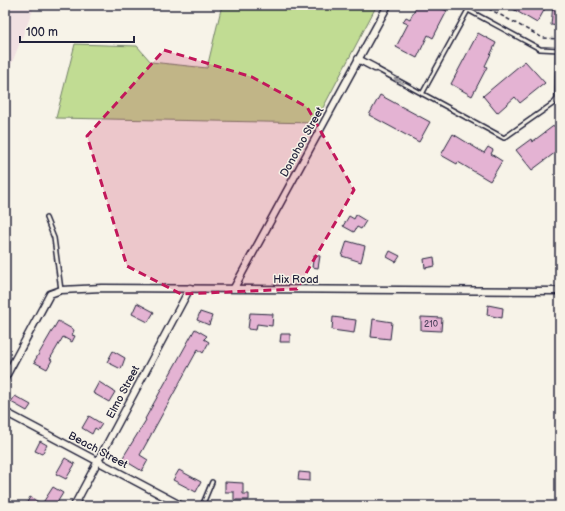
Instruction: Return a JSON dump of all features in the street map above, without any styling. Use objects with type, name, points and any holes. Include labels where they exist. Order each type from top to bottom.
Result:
[{"type":"street","name":"Donohoo Street","points":[[234,288],[388,5]]},
{"type":"street","points":[[358,59],[375,68]]},
{"type":"street","name":"Hix Road","points":[[61,290],[102,288],[234,288],[560,291]]},
{"type":"street","name":"Elmo Street","points":[[74,506],[190,288]]},
{"type":"street","points":[[5,378],[50,294],[61,290]]},
{"type":"street","name":"Beach Street","points":[[5,412],[182,506]]},
{"type":"lane","points":[[422,94],[468,10],[468,5]]},
{"type":"lane","points":[[375,68],[504,138],[554,103],[557,99],[559,50],[540,49],[468,10]]},
{"type":"lane","points":[[46,218],[54,238],[61,290]]},
{"type":"lane","points":[[202,506],[212,482]]},
{"type":"path","points":[[482,5],[543,38],[560,39]]},
{"type":"highlighted area","points":[[164,50],[252,77],[307,107],[354,190],[297,289],[181,294],[127,266],[87,136]]},
{"type":"shaded area","points":[[5,5],[35,5],[5,80]]},
{"type":"green space","points":[[222,5],[377,5],[315,123],[56,118],[75,44],[137,46],[151,62],[207,68]]},
{"type":"building","points":[[417,5],[435,5],[447,11],[433,38],[428,35],[417,58],[396,47],[408,24],[403,22],[406,17],[410,19]]},
{"type":"building","points":[[506,5],[547,5],[537,23]]},
{"type":"building","points":[[553,5],[560,5],[560,26],[551,25]]},
{"type":"building","points":[[478,33],[496,43],[485,66],[487,67],[472,96],[451,84]]},
{"type":"building","points":[[525,61],[545,83],[520,103],[515,97],[497,113],[483,96]]},
{"type":"building","points":[[380,95],[430,122],[419,142],[369,115]]},
{"type":"building","points":[[560,121],[560,149],[532,170],[516,150],[531,139],[532,142]]},
{"type":"building","points":[[453,134],[484,153],[488,147],[493,150],[491,154],[502,161],[490,181],[458,162],[457,164],[441,155]]},
{"type":"building","points":[[356,215],[366,221],[361,229],[357,227],[354,232],[343,226],[349,216],[354,219]]},
{"type":"building","points":[[347,241],[365,246],[361,262],[342,256]]},
{"type":"building","points":[[390,251],[400,256],[396,262],[387,257]]},
{"type":"building","points":[[314,255],[320,256],[318,268],[312,267]]},
{"type":"building","points":[[434,257],[435,266],[425,268],[424,259]]},
{"type":"building","points":[[137,303],[154,312],[148,322],[132,314]]},
{"type":"building","points":[[488,305],[503,308],[502,318],[487,315]]},
{"type":"building","points":[[200,312],[212,316],[209,325],[197,320]]},
{"type":"building","points":[[250,313],[273,314],[272,326],[257,324],[256,330],[248,329]]},
{"type":"building","points":[[333,317],[356,320],[354,333],[332,330]]},
{"type":"building","points":[[421,317],[442,318],[441,331],[421,330]]},
{"type":"building","points":[[373,319],[392,322],[390,339],[371,337]]},
{"type":"building","points":[[58,321],[74,330],[72,335],[75,336],[72,342],[63,337],[50,359],[52,360],[47,369],[34,362]]},
{"type":"building","points":[[195,329],[207,336],[204,339],[209,342],[203,353],[198,349],[140,455],[148,460],[142,471],[122,459],[146,420],[145,419]]},
{"type":"building","points":[[281,334],[290,334],[290,342],[280,342]]},
{"type":"building","points":[[113,351],[125,358],[121,369],[107,362]]},
{"type":"building","points":[[99,382],[115,392],[109,402],[93,393]]},
{"type":"building","points":[[15,396],[31,405],[27,411],[11,402]]},
{"type":"building","points":[[89,416],[102,424],[98,430],[95,428],[92,434],[82,428]]},
{"type":"building","points":[[40,441],[47,445],[42,454],[35,451]]},
{"type":"building","points":[[65,458],[75,464],[66,479],[56,474]]},
{"type":"building","points":[[179,470],[201,482],[196,492],[173,480]]},
{"type":"building","points":[[299,472],[310,473],[310,481],[298,480]]},
{"type":"building","points":[[225,482],[243,483],[243,494],[249,494],[249,500],[234,500],[234,492],[225,492]]},
{"type":"building","points":[[53,487],[63,493],[55,506],[30,506],[26,504],[30,497],[42,504]]}]
